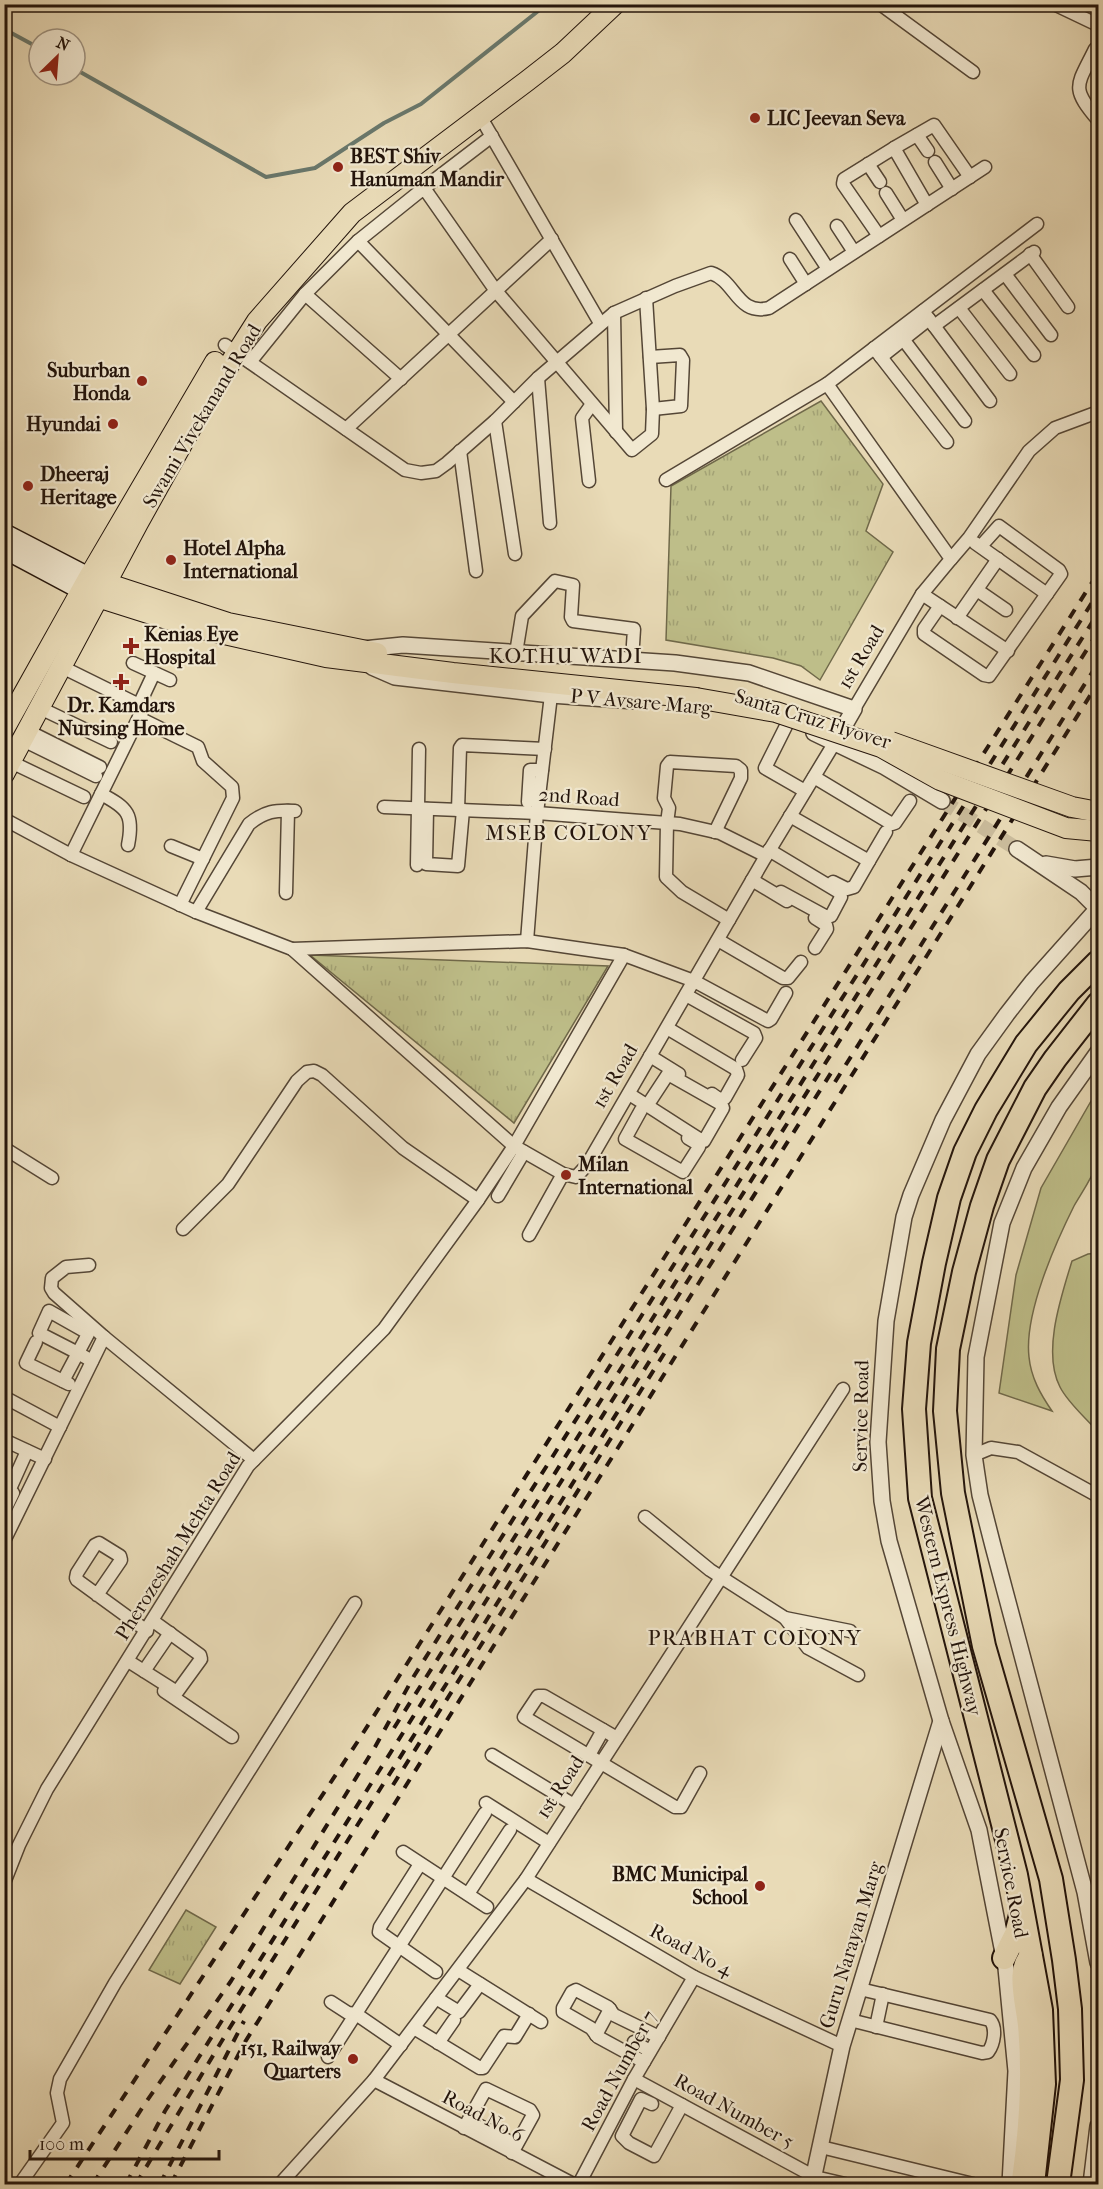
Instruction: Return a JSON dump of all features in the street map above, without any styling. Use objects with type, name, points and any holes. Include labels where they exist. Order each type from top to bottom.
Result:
[{"type":"highway","name":"Western Express Highway","points":[[1033,2184],[1044,2084],[1041,2010],[1016,1875],[920,1498],[914,1409],[919,1343],[934,1263],[952,1188],[965,1152],[986,1110],[1026,1044],[1069,991],[1098,962]]},
{"type":"highway","name":"Western Express Highway","points":[[1058,2184],[1072,2080],[1070,2008],[1064,1960],[1051,1879],[984,1646],[953,1493],[945,1411],[948,1350],[964,1272],[982,1206],[998,1160],[1035,1088],[1098,1004]]},
{"type":"highway","points":[[1004,1958],[1016,1934],[1022,1912]]},
{"type":"highway","points":[[1022,2184],[1030,2100],[1029,2032],[1023,1966],[1031,1954]]},
{"type":"main road","name":"Swami Vivekanand Road","points":[[4,729],[94,587],[158,472],[257,321],[313,247],[338,209],[553,46],[598,4]]},
{"type":"main road","name":"Swami Vivekanand Road","points":[[313,247],[351,213],[563,52],[615,4]]},
{"type":"main road","points":[[4,533],[94,587]]},
{"type":"main road","points":[[4,549],[94,587]]},
{"type":"main road","name":"Swami Vivekanand Road","points":[[8,768],[62,667],[94,587]]},
{"type":"main road","name":"P V Avsare Marg","points":[[94,587],[228,623],[255,635],[366,654]]},
{"type":"main road","name":"Santa Cruz Flyover","points":[[366,654],[765,700],[869,734],[1072,807],[1098,812]]},
{"type":"main road","points":[[696,693],[776,712],[880,747],[940,780],[1065,828],[1098,831]]},
{"type":"street","points":[[1054,4],[1098,25]]},
{"type":"street","points":[[884,5],[973,72]]},
{"type":"street","points":[[1095,49],[1080,81],[1079,95],[1082,102],[1098,120]]},
{"type":"street","points":[[480,116],[600,323]]},
{"type":"street","points":[[879,236],[843,181],[868,164],[932,126],[937,126],[970,177]]},
{"type":"street","points":[[917,135],[952,189]]},
{"type":"street","points":[[492,136],[358,241],[305,294],[237,353],[405,470],[421,473],[436,471],[495,421],[556,362],[614,313],[711,273],[726,281],[740,301],[749,307],[760,310],[769,308],[985,167]]},
{"type":"street","points":[[894,148],[927,205]]},
{"type":"street","points":[[868,164],[903,220]]},
{"type":"street","points":[[424,188],[496,291],[632,450],[652,434],[653,409],[646,298]]},
{"type":"street","points":[[796,220],[828,269]]},
{"type":"street","points":[[877,353],[903,339],[929,319],[1038,224]]},
{"type":"street","points":[[837,226],[854,252]]},
{"type":"street","points":[[346,429],[552,239]]},
{"type":"street","points":[[358,241],[514,402]]},
{"type":"street","points":[[666,480],[827,384],[929,319],[959,308],[1032,253],[1068,307]]},
{"type":"street","points":[[790,259],[806,284]]},
{"type":"street","points":[[1005,274],[1052,335]]},
{"type":"street","points":[[983,290],[1034,355]]},
{"type":"street","points":[[305,294],[401,379]]},
{"type":"street","points":[[959,308],[1010,374]]},
{"type":"street","points":[[614,313],[616,432]]},
{"type":"street","points":[[929,319],[990,401]]},
{"type":"street","points":[[903,339],[965,421]]},
{"type":"street","points":[[877,353],[947,442]]},
{"type":"street","points":[[650,357],[680,355],[683,360],[681,406],[653,409]]},
{"type":"street","points":[[538,378],[550,523]]},
{"type":"street","points":[[827,384],[951,559]]},
{"type":"street","points":[[589,481],[582,418],[591,404]]},
{"type":"street","name":"1st Road","points":[[565,1175],[576,1177],[581,1173],[922,594],[969,538],[1029,451],[1055,428],[1098,412]]},
{"type":"street","points":[[495,421],[515,554]]},
{"type":"street","points":[[460,451],[476,571]]},
{"type":"street","points":[[940,606],[923,633],[984,675],[991,674],[1060,577],[1060,572],[1000,526],[996,527],[981,546]]},
{"type":"street","points":[[969,538],[1047,594]]},
{"type":"street","points":[[957,618],[998,559]]},
{"type":"street","points":[[516,653],[522,616],[555,581],[573,585],[573,621],[634,629],[632,660]]},
{"type":"street","points":[[977,590],[1006,610]]},
{"type":"street","points":[[922,594],[1008,651]]},
{"type":"street","points":[[366,654],[403,645],[675,663],[749,673],[854,709]]},
{"type":"street","name":"P V Avsare Marg","points":[[366,654],[395,677],[551,695],[711,707],[775,717],[835,742],[885,767],[942,801]]},
{"type":"street","points":[[133,663],[170,680]]},
{"type":"street","points":[[62,667],[139,705],[142,711],[71,855]]},
{"type":"street","points":[[139,705],[154,673]]},
{"type":"street","points":[[527,941],[537,813],[551,695]]},
{"type":"street","points":[[42,705],[112,740]]},
{"type":"street","points":[[139,718],[198,747],[203,762],[232,787],[233,798],[180,905]]},
{"type":"street","points":[[788,722],[765,768],[805,791]]},
{"type":"street","points":[[25,736],[98,771]]},
{"type":"street","points":[[419,749],[425,810],[426,864],[458,866],[455,743]]},
{"type":"street","points":[[456,812],[462,745],[545,749]]},
{"type":"street","points":[[715,832],[742,774],[739,767],[668,763],[664,798],[669,808],[666,878],[682,892],[729,920]]},
{"type":"street","points":[[8,768],[84,797]]},
{"type":"street","points":[[528,802],[530,770],[542,770]]},
{"type":"street","points":[[814,777],[892,824],[910,801]]},
{"type":"street","points":[[417,865],[427,778]]},
{"type":"street","points":[[101,794],[122,804],[126,810],[132,827],[128,845]]},
{"type":"street","name":"2nd Road","points":[[384,807],[456,812],[537,813],[699,826],[768,853],[839,892],[841,897],[831,916],[827,917],[781,892]]},
{"type":"street","points":[[196,912],[249,824],[262,814],[292,811],[286,893]]},
{"type":"street","points":[[790,816],[869,861]]},
{"type":"street","points":[[4,819],[71,855],[180,905],[292,949],[519,1149],[565,1175],[529,1235]]},
{"type":"street","points":[[796,860],[847,889],[854,887],[886,832]]},
{"type":"street","points":[[171,846],[203,859]]},
{"type":"street","points":[[1017,849],[1040,862],[1081,892],[1098,909]]},
{"type":"street","points":[[1040,862],[1075,869],[1098,867]]},
{"type":"street","points":[[752,880],[826,925],[827,929],[815,948]]},
{"type":"street","name":"Service Road","points":[[1010,2184],[1016,2071],[1004,1958],[979,1830],[941,1721],[890,1541],[882,1501],[878,1442],[885,1321],[904,1216],[943,1120],[978,1054],[1032,982],[1098,909]]},
{"type":"street","points":[[718,940],[783,978],[788,978],[801,962]]},
{"type":"street","points":[[292,949],[527,941],[624,955],[694,981],[768,1021],[771,1020],[786,993]]},
{"type":"street","points":[[498,1196],[519,1149],[624,955]]},
{"type":"street","points":[[686,995],[754,1033],[756,1038],[742,1060]]},
{"type":"street","points":[[650,1056],[720,1099],[725,1098],[738,1075],[736,1069],[667,1028]]},
{"type":"street","points":[[1098,1052],[1059,1107],[1024,1168],[1002,1223],[976,1357],[974,1455],[980,1495],[993,1546],[1094,1922],[1098,1963]]},
{"type":"street","points":[[183,1229],[228,1184],[297,1081],[307,1072],[314,1071],[333,1083],[403,1148],[478,1200]]},
{"type":"street","points":[[627,1097],[644,1108],[698,1144],[699,1147],[685,1172],[681,1172],[627,1141],[626,1136],[644,1108],[669,1074],[721,1104],[723,1108],[704,1141],[644,1108]]},
{"type":"street","points":[[4,1148],[52,1178]]},
{"type":"street","name":"Pherozeshah Mehta Road","points":[[4,1882],[19,1845],[47,1790],[248,1466],[384,1329],[478,1200],[519,1149]]},
{"type":"street","points":[[89,1265],[66,1267],[52,1278],[51,1288],[54,1293],[254,1460]]},
{"type":"street","points":[[4,1541],[104,1337]]},
{"type":"street","points":[[36,1342],[26,1363],[79,1389]]},
{"type":"street","points":[[63,1382],[78,1353],[92,1361]]},
{"type":"street","name":"1st Road","points":[[280,2184],[374,2080],[526,1879],[843,1389]]},
{"type":"street","points":[[4,1397],[60,1427]]},
{"type":"street","points":[[4,1440],[45,1459]]},
{"type":"street","points":[[974,1455],[991,1448],[1018,1452],[1098,1496]]},
{"type":"street","points":[[4,1512],[9,1491],[27,1451]]},
{"type":"street","points":[[9,1491],[26,1498]]},
{"type":"street","points":[[645,1517],[722,1578],[785,1618],[808,1648],[858,1675]]},
{"type":"street","points":[[97,1595],[150,1626],[170,1633],[201,1656],[180,1691],[175,1691],[127,1663]]},
{"type":"street","points":[[20,2184],[63,2123],[57,2093],[60,2079],[121,1973],[355,1602]]},
{"type":"street","points":[[785,1618],[850,1631]]},
{"type":"street","points":[[144,1671],[170,1633]]},
{"type":"street","points":[[127,1663],[232,1737]]},
{"type":"street","points":[[617,1738],[544,1696],[538,1696],[525,1715],[525,1719],[675,1807],[681,1807],[700,1773]]},
{"type":"street","name":"Guru Narayan Marg","points":[[813,2181],[842,2046],[941,1721]]},
{"type":"street","points":[[589,1755],[603,1730]]},
{"type":"street","points":[[492,1755],[574,1805]]},
{"type":"street","points":[[328,2057],[486,1808],[549,1843]]},
{"type":"street","points":[[468,1894],[510,1830]]},
{"type":"street","points":[[403,1852],[487,1907]]},
{"type":"street","points":[[420,1863],[379,1929],[381,1934],[436,1972]]},
{"type":"street","name":"Road No 4","points":[[526,1879],[694,1977],[842,2046]]},
{"type":"street","points":[[458,1970],[541,2022]]},
{"type":"street","name":"Road Number 7","points":[[579,2184],[634,2079],[694,1977]]},
{"type":"street","points":[[436,1998],[459,2012],[480,1984]]},
{"type":"street","points":[[850,2020],[982,2054],[991,2048],[995,2027],[990,2020],[860,1989]]},
{"type":"street","points":[[647,2056],[596,2035],[591,2028],[562,2012],[574,1990],[659,2037]]},
{"type":"street","points":[[876,2027],[883,1994]]},
{"type":"street","points":[[331,2002],[348,2013],[356,2014],[401,2045]]},
{"type":"street","points":[[596,2035],[610,2010]]},
{"type":"street","points":[[414,2028],[483,2068],[504,2036],[515,2037],[529,2014]]},
{"type":"street","points":[[438,2043],[454,2020]]},
{"type":"street","points":[[634,2042],[647,2056]]},
{"type":"street","points":[[622,2134],[646,2101],[634,2079]]},
{"type":"street","name":"Road Number 5","points":[[634,2079],[813,2181],[845,2184]]},
{"type":"street","name":"Road No 6","points":[[374,2080],[514,2149],[573,2184]]},
{"type":"street","points":[[466,2124],[486,2089],[530,2110],[532,2115],[514,2149]]},
{"type":"street","points":[[609,2127],[622,2134],[629,2143],[654,2156],[682,2105]]},
{"type":"street","points":[[1090,2184],[1098,2126]]},
{"type":"street","points":[[821,2147],[972,2184]]},
{"type":"green space","points":[[821,401],[883,484],[866,531],[893,552],[820,680],[801,666],[773,658],[666,640],[671,486]]},
{"type":"green space","points":[[310,955],[608,966],[514,1123]]},
{"type":"green space","points":[[1098,1089],[1100,1137],[1098,1161],[1058,1240],[1042,1280],[1031,1321],[1030,1365],[1037,1386],[1052,1411],[999,1393],[1016,1275],[1041,1188]]},
{"type":"green space","points":[[1098,1253],[1098,1432],[1072,1405],[1060,1387],[1055,1373],[1053,1341],[1059,1307],[1072,1261],[1088,1254]]},
{"type":"green space","points":[[186,1910],[216,1927],[180,1984],[149,1970]]},
{"type":"waterway","points":[[87,76],[266,177],[315,168],[384,123],[421,104],[547,4]]},
{"type":"waterway","points":[[4,29],[27,41]]},
{"type":"tunnel","points":[[942,801],[1017,849]]},
{"type":"railway","points":[[66,2184],[358,1741],[1098,573]]},
{"type":"railway","points":[[93,2184],[146,2102],[231,1981],[375,1747],[414,1676],[1098,593]]},
{"type":"railway","points":[[394,1728],[1098,613]]},
{"type":"railway","points":[[126,2184],[165,2111],[1098,632]]},
{"type":"railway","points":[[835,1082],[1098,663]]},
{"type":"railway","points":[[171,2184],[245,2042],[1098,683]]},
{"type":"railway","points":[[136,2184],[229,2029],[836,1065]]},
{"type":"railway","points":[[393,1785],[667,1349]]},
{"type":"railway","points":[[160,2184],[244,2021]]},
{"type":"place","name":"LIC Jeevan Seva","points":[[755,118]]},
{"type":"place","name":"BEST Shiv Hanuman Mandir","points":[[338,167]]},
{"type":"place","name":"Suburban Honda","points":[[142,381]]},
{"type":"place","name":"Hyundai","points":[[113,424]]},
{"type":"place","name":"Dheeraj Heritage","points":[[28,486]]},
{"type":"place","name":"Hotel Alpha International","points":[[171,560]]},
{"type":"place","name":"Kenias Eye Hospital","points":[[131,646]]},
{"type":"place","name":"Dr. Kamdars Nursing Home","points":[[121,682]]},
{"type":"place","name":"Milan International","points":[[566,1175]]},
{"type":"place","name":"BMC Municipal School","points":[[760,1886]]},
{"type":"place","name":"151, Railway Quarters","points":[[353,2059]]},
{"type":"district","name":"KOTHU WADI","points":[[566,656]]},
{"type":"district","name":"MSEB COLONY","points":[[569,833]]},
{"type":"district","name":"PRABHAT COLONY","points":[[755,1638]]}]
